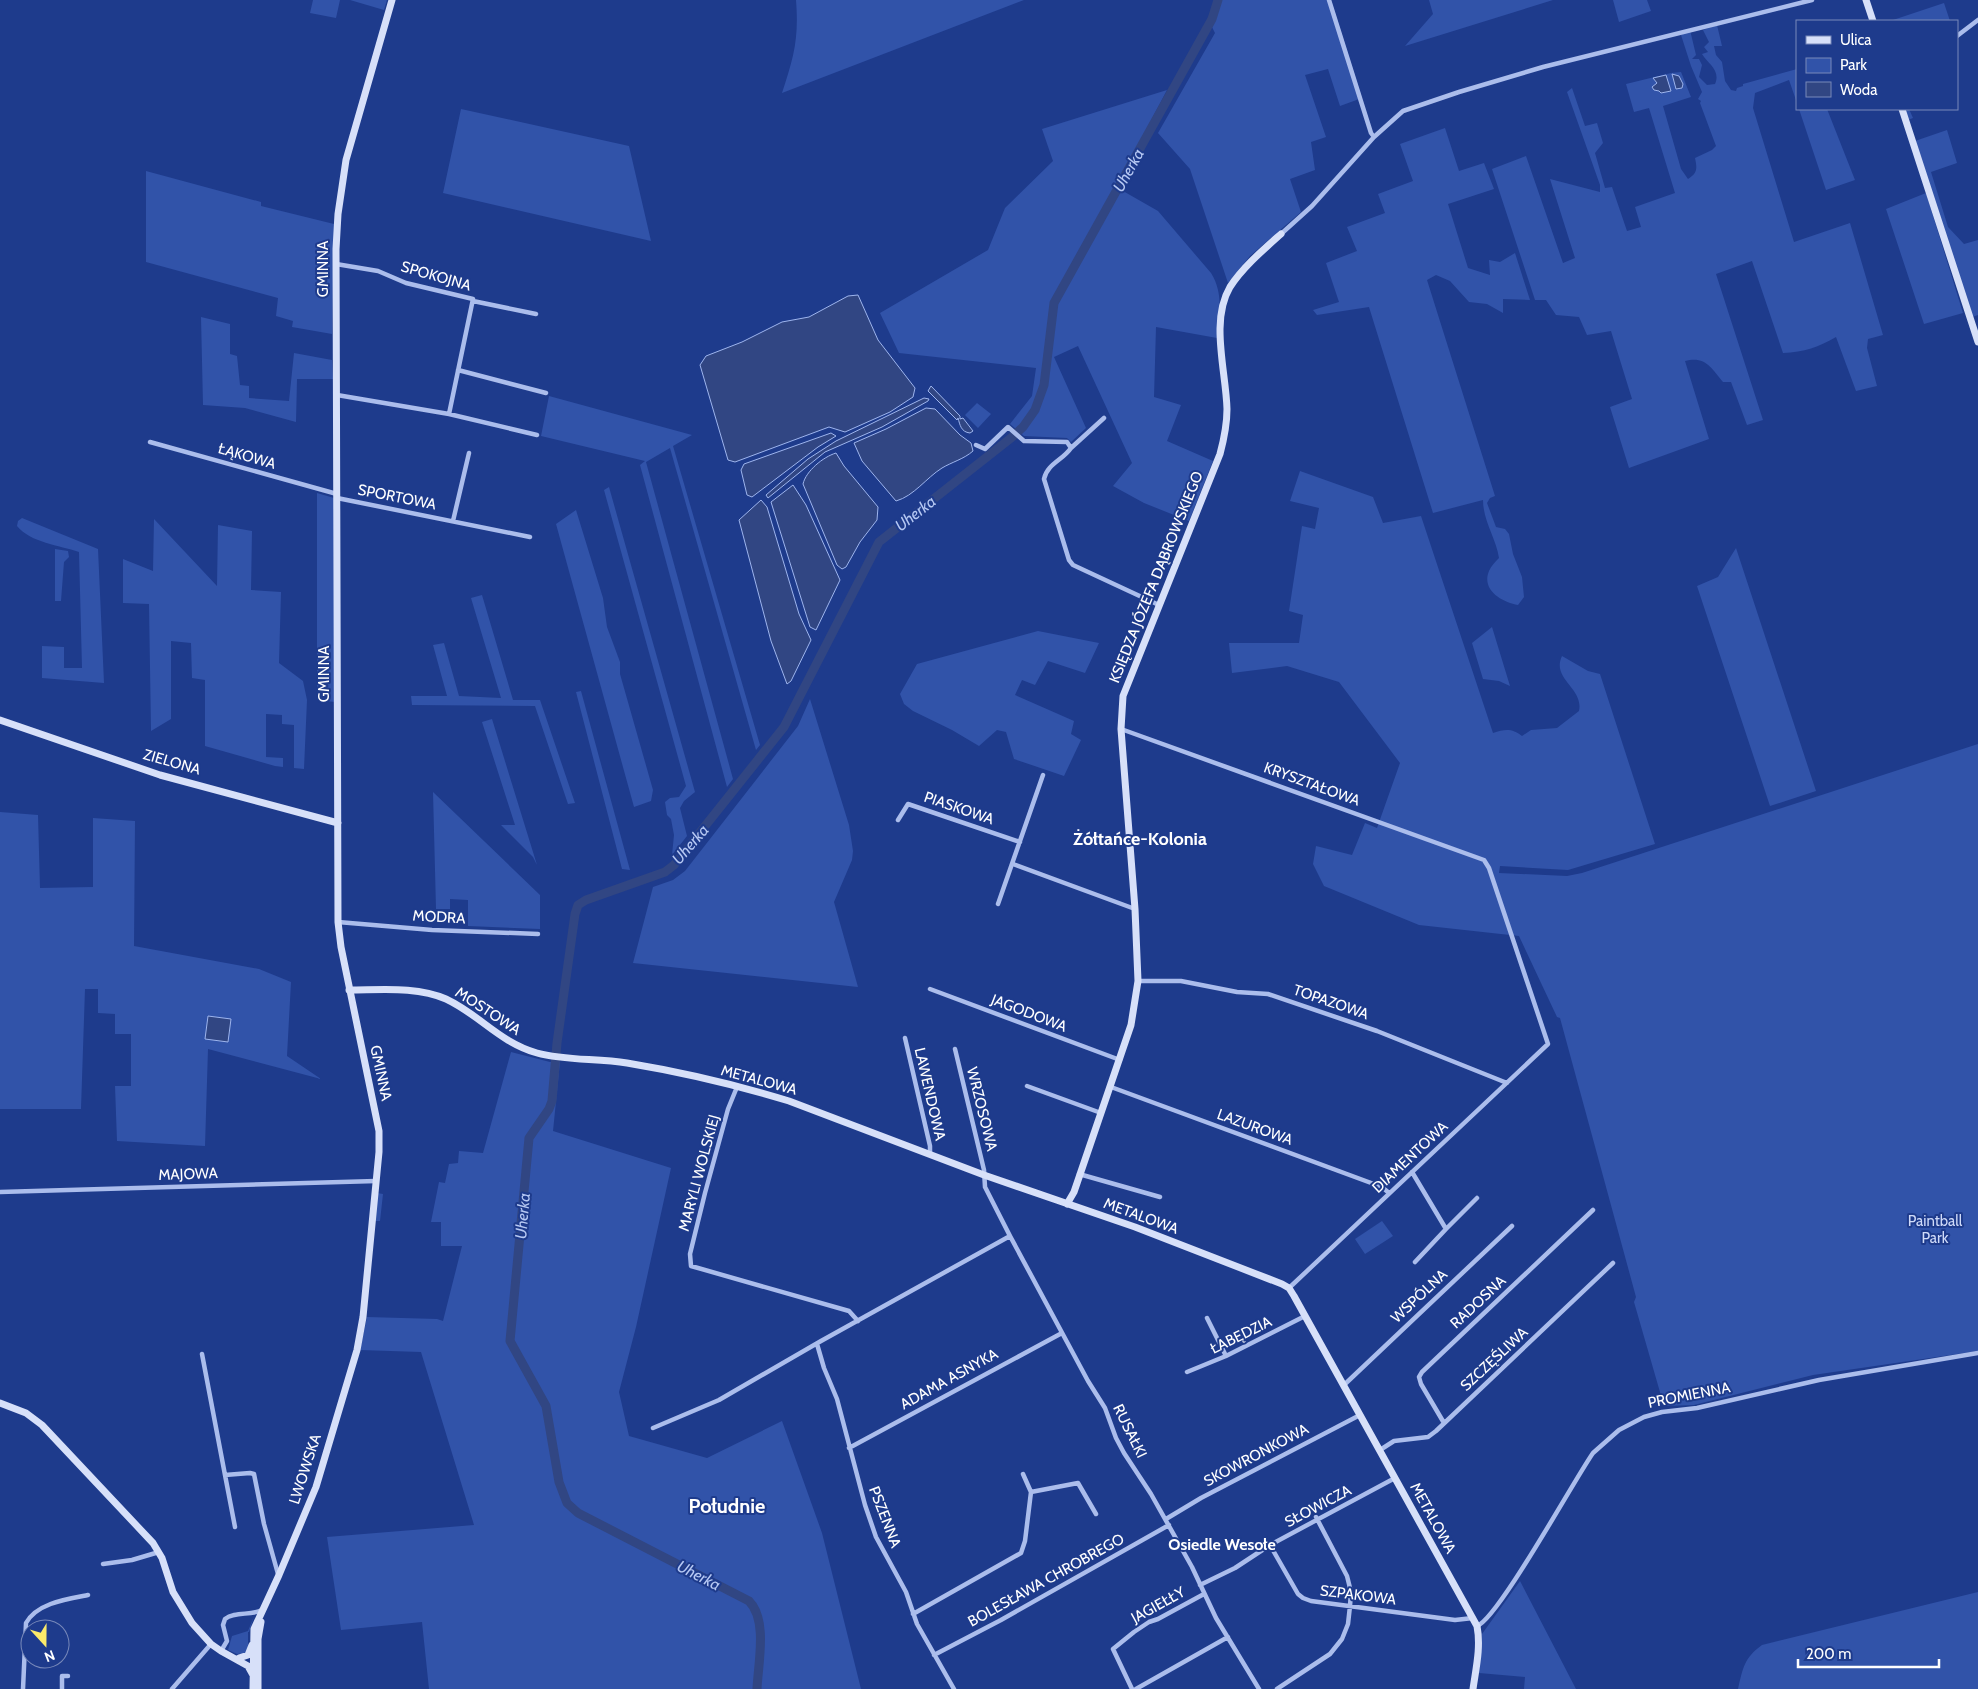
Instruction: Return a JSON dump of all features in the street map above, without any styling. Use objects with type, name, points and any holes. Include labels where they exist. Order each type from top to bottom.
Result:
[{"type":"street","name":"GMINNA","points":[[357,1350],[362,1323],[379,1131],[349,990],[338,922],[336,264],[338,214],[346,160],[392,0]]},
{"type":"street","points":[[1329,0],[1371,133],[1374,137]]},
{"type":"street","points":[[1281,234],[1312,206],[1374,137],[1403,111],[1543,67],[1812,0]]},
{"type":"street","points":[[1866,0],[1873,20]]},
{"type":"street","points":[[1958,35],[1978,20]]},
{"type":"street","points":[[1902,110],[1978,342]]},
{"type":"street","name":"KSIĘDZA JÓZEFA DĄBROWSKIEGO","points":[[1066,1204],[1075,1188],[1120,1060],[1131,1025],[1138,981],[1135,909],[1121,729],[1123,696],[1220,454],[1226,432],[1227,408],[1221,331],[1223,304],[1230,288],[1239,275],[1281,234]]},
{"type":"street","name":"SPOKOJNA","points":[[336,264],[381,272],[406,283],[473,299],[449,414]]},
{"type":"street","points":[[473,301],[536,314]]},
{"type":"street","points":[[458,370],[546,393]]},
{"type":"street","points":[[337,394],[449,414],[537,435]]},
{"type":"street","points":[[1104,418],[1048,468],[1044,479],[1069,560],[1073,565],[1160,605]]},
{"type":"street","points":[[976,445],[985,449],[1008,426],[1024,440],[1067,442],[1070,448]]},
{"type":"street","name":"ŁĄKOWA","points":[[150,442],[337,496]]},
{"type":"street","name":"SPORTOWA","points":[[453,521],[468,453]]},
{"type":"street","name":"SPORTOWA","points":[[337,496],[530,537]]},
{"type":"street","name":"ZIELONA","points":[[0,720],[160,774],[338,822]]},
{"type":"street","name":"KRYSZTAŁOWA","points":[[1121,729],[1484,860],[1489,868],[1548,1044]]},
{"type":"street","points":[[998,904],[1043,775]]},
{"type":"street","name":"PIASKOWA","points":[[898,820],[908,804],[1020,842]]},
{"type":"street","points":[[1013,864],[1135,909]]},
{"type":"street","name":"MODRA","points":[[338,922],[432,930],[538,934]]},
{"type":"street","name":"TOPAZOWA","points":[[1138,981],[1181,981],[1237,992],[1268,994],[1377,1031],[1507,1083]]},
{"type":"street","name":"JAGODOWA","points":[[930,989],[1120,1060]]},
{"type":"street","name":"MOSTOWA","points":[[349,990],[418,992],[438,996],[458,1006],[515,1046],[550,1056]]},
{"type":"street","name":"LAWENDOWA","points":[[905,1038],[930,1146],[930,1155]]},
{"type":"street","name":"DIAMENTOWA","points":[[1289,1288],[1548,1044]]},
{"type":"street","name":"WRZOSOWA","points":[[955,1049],[984,1175]]},
{"type":"street","name":"METALOWA","points":[[550,1056],[627,1063],[737,1087],[789,1102],[984,1175],[1136,1227],[1289,1288],[1477,1626],[1479,1651],[1474,1689]]},
{"type":"street","points":[[1027,1086],[1101,1113]]},
{"type":"street","name":"LAZUROWA","points":[[1111,1086],[1382,1187],[1390,1194]]},
{"type":"street","name":"MARYLI WOLSKIEJ","points":[[737,1087],[728,1109],[705,1194],[690,1254],[690,1266],[849,1311],[858,1321]]},
{"type":"street","points":[[1412,1172],[1446,1229]]},
{"type":"street","points":[[1079,1174],[1160,1197]]},
{"type":"street","points":[[653,1428],[719,1400],[1010,1236],[985,1187],[984,1175]]},
{"type":"street","name":"MAJOWA","points":[[0,1192],[376,1181]]},
{"type":"street","points":[[1075,1188],[1076,1202],[1081,1209]]},
{"type":"street","name":"KSIĘDZA JÓZEFA DĄBROWSKIEGO","points":[[1066,1204],[1067,1196],[1075,1188]]},
{"type":"street","points":[[1054,1199],[1067,1196]]},
{"type":"street","points":[[1415,1262],[1477,1198]]},
{"type":"street","name":"RADOSNA","points":[[1444,1423],[1421,1384],[1419,1377],[1422,1372],[1593,1210]]},
{"type":"street","name":"WSPÓLNA","points":[[1344,1385],[1512,1226]]},
{"type":"street","name":"RUSAŁKI","points":[[1010,1236],[1088,1381],[1099,1396],[1124,1452],[1152,1494],[1204,1594],[1259,1689]]},
{"type":"street","name":"SZCZĘŚLIWA","points":[[1380,1450],[1394,1441],[1428,1437],[1613,1263]]},
{"type":"street","name":"ŁABĘDZIA","points":[[1187,1372],[1226,1356],[1305,1316]]},
{"type":"street","points":[[1207,1318],[1226,1356]]},
{"type":"street","name":"ADAMA ASNYKA","points":[[849,1448],[1062,1333]]},
{"type":"street","name":"PSZENNA","points":[[817,1344],[824,1368],[837,1399],[864,1505],[876,1537],[906,1592],[914,1614],[934,1655],[954,1689]]},
{"type":"street","name":"LWOWSKA","points":[[258,1689],[252,1644],[254,1629],[259,1613],[279,1575],[316,1487],[357,1350]]},
{"type":"street","name":"PROMIENNA","points":[[1477,1626],[1486,1622],[1518,1575],[1593,1453],[1605,1440],[1631,1424],[1644,1417],[1662,1412],[1697,1408],[1819,1380],[1978,1353]]},
{"type":"street","points":[[202,1354],[235,1527]]},
{"type":"street","points":[[0,1403],[26,1413],[42,1425],[153,1543],[159,1552],[176,1597],[192,1623],[211,1644],[238,1659],[250,1668],[254,1676]]},
{"type":"street","name":"SKOWRONKOWA","points":[[1166,1520],[1201,1498],[1360,1415]]},
{"type":"street","points":[[225,1475],[254,1474],[264,1524],[279,1575]]},
{"type":"street","points":[[914,1614],[1021,1553],[1025,1541],[1031,1492],[1022,1474]]},
{"type":"street","name":"SŁOWICZA","points":[[1200,1585],[1235,1568],[1317,1519],[1395,1478]]},
{"type":"street","points":[[1031,1492],[1078,1483],[1096,1514]]},
{"type":"street","points":[[1277,1689],[1330,1654],[1342,1639],[1348,1624],[1351,1592],[1347,1576],[1317,1519]]},
{"type":"street","name":"BOLESŁAWA CHROBREGO","points":[[934,1655],[1017,1612],[1169,1525]]},
{"type":"street","name":"SZPAKOWA","points":[[1270,1546],[1298,1594],[1311,1601],[1455,1620],[1473,1618]]},
{"type":"street","points":[[103,1564],[132,1560],[159,1552]]},
{"type":"street","name":"LWOWSKA","points":[[259,1628],[270,1594]]},
{"type":"street","name":"JAGIEŁŁY","points":[[1132,1689],[1113,1649],[1149,1622],[1204,1594]]},
{"type":"street","points":[[24,1689],[26,1623],[29,1616],[44,1606],[88,1595]]},
{"type":"street","points":[[221,1651],[227,1641],[223,1625],[225,1619],[232,1616],[259,1613]]},
{"type":"street","name":"LWOWSKA","points":[[253,1689],[259,1613]]},
{"type":"street","points":[[1136,1689],[1228,1637]]},
{"type":"street","points":[[172,1689],[211,1644]]},
{"type":"street","points":[[238,1659],[250,1653],[252,1644]]},
{"type":"street","points":[[238,1659],[256,1663]]},
{"type":"street","points":[[62,1689],[62,1676],[68,1676]]},
{"type":"green space","points":[[313,0],[340,0],[336,18],[310,13]]},
{"type":"green space","points":[[350,0],[387,0],[384,10]]},
{"type":"green space","points":[[796,0],[1024,0],[782,93],[795,47],[797,26]]},
{"type":"green space","points":[[1214,0],[1331,0],[1362,98],[1340,106],[1328,69],[1305,75],[1326,137],[1311,142],[1315,170],[1290,179],[1301,212],[1250,256],[1228,283],[1190,169],[1158,133],[1215,33],[1208,19]]},
{"type":"green space","points":[[1429,0],[1553,0],[1405,46],[1433,14]]},
{"type":"green space","points":[[1613,0],[1647,0],[1651,11],[1619,22]]},
{"type":"green space","points":[[1944,3],[1950,20],[1893,20]]},
{"type":"green space","points":[[1717,25],[1722,46],[1714,46],[1716,55],[1722,62],[1725,81],[1731,90],[1736,91],[1743,84],[1796,69],[1796,100],[1789,80],[1755,93],[1753,108],[1794,242],[1850,223],[1883,335],[1868,339],[1867,348],[1877,386],[1856,391],[1836,337],[1824,344],[1811,348],[1783,353],[1752,261],[1716,274],[1763,420],[1747,425],[1731,382],[1723,382],[1703,362],[1698,360],[1685,361],[1709,439],[1629,468],[1610,407],[1632,399],[1611,331],[1587,335],[1579,317],[1556,315],[1546,300],[1535,300],[1492,169],[1526,156],[1563,263],[1575,258],[1550,179],[1600,192],[1600,185],[1567,92],[1572,88],[1585,126],[1597,123],[1603,143],[1595,153],[1605,188],[1612,187],[1627,231],[1641,227],[1635,207],[1675,193],[1649,108],[1634,112],[1626,84],[1681,72],[1691,97],[1663,106],[1681,169],[1688,179],[1694,175],[1696,170],[1695,158],[1716,146],[1700,103],[1701,101],[1698,99],[1702,92],[1681,35],[1690,30],[1696,55],[1692,59],[1699,59],[1702,65],[1699,77],[1707,85],[1715,84],[1715,71],[1702,54],[1708,52],[1704,47],[1709,42],[1703,30]]},
{"type":"green space","points":[[1167,90],[1116,187],[1158,211],[1211,273],[1218,289],[1220,304],[1217,338],[1156,327],[1154,397],[1181,405],[1167,441],[1213,461],[1189,521],[1144,503],[1113,486],[1132,463],[1078,346],[1054,357],[1086,428],[1071,442],[1067,438],[1024,436],[1010,424],[1032,396],[1036,368],[899,353],[880,313],[988,250],[1005,208],[1053,161],[1042,129]]},
{"type":"green space","points":[[461,109],[629,146],[651,241],[443,193]]},
{"type":"green space","points":[[1799,110],[1827,110],[1855,180],[1826,190]]},
{"type":"green space","points":[[1903,110],[1909,110],[1913,118],[1908,120],[1915,141],[1947,130],[1957,163],[1931,172],[1948,227],[1964,244],[1978,240],[1978,315],[1972,317]]},
{"type":"green space","points":[[1445,128],[1459,171],[1484,163],[1494,189],[1448,204],[1468,268],[1490,275],[1489,260],[1500,262],[1515,253],[1530,300],[1503,299],[1503,313],[1487,304],[1469,302],[1450,281],[1436,275],[1427,280],[1495,496],[1490,498],[1487,503],[1496,527],[1505,529],[1509,534],[1513,554],[1522,577],[1524,597],[1518,605],[1494,594],[1488,584],[1489,571],[1499,558],[1485,515],[1483,500],[1433,513],[1369,307],[1317,315],[1313,310],[1339,302],[1326,263],[1357,251],[1347,227],[1385,213],[1378,194],[1413,181],[1400,144]]},
{"type":"green space","points":[[146,171],[261,202],[261,206],[334,224],[332,334],[292,327],[293,321],[276,316],[278,298],[146,262]]},
{"type":"green space","points":[[1926,193],[1963,313],[1924,324],[1886,209]]},
{"type":"green space","points":[[201,317],[230,324],[230,354],[237,356],[240,385],[249,386],[249,398],[289,401],[294,353],[332,360],[333,379],[297,379],[296,422],[245,408],[203,405]]},
{"type":"green space","points":[[549,396],[692,435],[673,446],[760,745],[756,750],[670,448],[646,462],[733,779],[727,787],[640,465],[645,461],[541,436]]},
{"type":"green space","points":[[977,403],[991,414],[978,428],[965,415]]},
{"type":"green space","name":"Paintball Park","points":[[1300,471],[1373,497],[1383,523],[1421,516],[1493,733],[1508,730],[1522,736],[1531,730],[1557,728],[1579,711],[1577,696],[1561,671],[1562,656],[1588,671],[1600,674],[1655,844],[1568,870],[1500,866],[1499,873],[1567,876],[1582,873],[1978,744],[1978,1351],[1813,1375],[1694,1405],[1664,1406],[1634,1302],[1636,1297],[1560,1018],[1557,1017],[1519,936],[1419,925],[1324,886],[1313,864],[1316,846],[1352,855],[1365,823],[1377,828],[1400,763],[1339,682],[1287,666],[1232,673],[1229,643],[1299,643],[1303,615],[1289,611],[1302,526],[1315,529],[1319,508],[1290,501]]},
{"type":"green space","points":[[609,487],[695,792],[684,801],[680,808],[687,836],[672,855],[674,835],[665,802],[670,798],[679,797],[686,786],[604,490]]},
{"type":"green space","points":[[317,493],[334,498],[335,702],[317,700]]},
{"type":"green space","points":[[576,510],[603,598],[607,627],[620,662],[620,674],[653,790],[651,801],[634,807],[556,524]]},
{"type":"green space","points":[[22,518],[98,549],[104,683],[42,678],[42,646],[64,647],[64,668],[82,668],[79,552],[37,540],[23,532],[17,526],[18,521]]},
{"type":"green space","points":[[154,519],[217,586],[218,525],[252,531],[251,590],[281,592],[279,663],[303,681],[307,700],[304,769],[294,768],[294,725],[282,724],[282,715],[266,714],[266,757],[283,758],[283,767],[205,746],[205,680],[192,678],[191,643],[171,641],[171,719],[151,731],[149,604],[123,603],[123,559],[153,571]]},
{"type":"green space","points":[[1736,548],[1816,791],[1770,806],[1697,586],[1718,577]]},
{"type":"green space","points":[[55,549],[68,551],[69,557],[64,562],[61,601],[55,601]]},
{"type":"green space","points":[[482,595],[513,700],[540,700],[575,803],[568,804],[535,706],[412,705],[411,696],[447,696],[433,645],[444,643],[459,696],[501,698],[471,598]]},
{"type":"green space","points":[[1492,627],[1510,686],[1499,681],[1483,679],[1472,643]]},
{"type":"green space","points":[[1038,631],[1099,643],[1085,673],[1048,661],[1035,685],[1022,680],[1015,695],[1074,721],[1071,734],[1081,740],[1064,776],[1014,759],[1006,732],[997,730],[979,746],[913,711],[904,704],[900,694],[917,664]]},
{"type":"green space","points":[[581,691],[630,870],[622,869],[576,692]]},
{"type":"green space","points":[[810,699],[849,825],[853,851],[852,860],[834,902],[858,987],[633,963],[653,887],[673,880],[685,871],[798,726]]},
{"type":"green space","points":[[492,719],[537,865],[533,857],[501,825],[515,825],[482,722]]},
{"type":"green space","points":[[433,792],[540,895],[540,929],[468,926],[468,900],[450,899],[450,909],[436,909]]},
{"type":"green space","points":[[0,812],[38,815],[40,888],[93,887],[93,818],[135,821],[134,946],[259,969],[291,982],[287,1056],[321,1079],[208,1049],[205,1146],[117,1141],[115,1086],[131,1086],[131,1034],[115,1034],[115,1014],[98,1013],[98,989],[85,989],[81,1109],[0,1109]]},
{"type":"green space","points":[[511,1052],[550,1062],[560,1062],[553,1131],[671,1168],[636,1327],[619,1392],[629,1436],[707,1458],[782,1421],[822,1533],[861,1689],[429,1689],[422,1622],[341,1630],[327,1537],[474,1525],[421,1352],[360,1350],[367,1317],[437,1319],[443,1321],[462,1246],[441,1246],[441,1222],[431,1222],[439,1182],[445,1183],[449,1164],[458,1163],[459,1151],[483,1153]]},
{"type":"green space","points":[[377,1193],[383,1194],[380,1221],[375,1221]]},
{"type":"green space","points":[[1382,1221],[1393,1236],[1365,1254],[1355,1239]]},
{"type":"green space","points":[[1520,1581],[1576,1689],[1524,1689],[1525,1677],[1479,1673],[1482,1634]]},
{"type":"green space","points":[[1978,1592],[1978,1689],[1738,1689],[1745,1664],[1751,1654],[1762,1645]]},
{"type":"green space","points":[[254,1616],[248,1632],[248,1648],[246,1653],[237,1654],[228,1650],[232,1636],[248,1631]]},
{"type":"water","points":[[1672,74],[1679,76],[1683,84],[1682,88],[1676,89]]},
{"type":"water","points":[[1666,75],[1671,91],[1661,93],[1654,90],[1652,87],[1657,83],[1653,78]]},
{"type":"water","points":[[858,295],[878,340],[915,388],[913,397],[890,412],[845,432],[829,427],[735,462],[728,460],[700,365],[706,356],[742,342],[782,322],[809,317],[848,296]]},
{"type":"water","points":[[931,386],[960,416],[960,419],[963,418],[973,431],[970,433],[963,430],[958,418],[957,420],[928,391]]},
{"type":"water","points":[[924,398],[929,399],[882,427],[825,452],[768,498],[766,495],[808,459],[836,441]]},
{"type":"water","points":[[926,408],[935,409],[960,435],[971,443],[973,451],[942,468],[909,495],[896,501],[862,461],[854,443]]},
{"type":"water","points":[[831,433],[836,436],[818,447],[752,497],[747,495],[741,470],[744,464]]},
{"type":"water","points":[[836,453],[844,466],[878,507],[877,520],[860,542],[846,567],[842,569],[837,565],[803,484],[808,474],[816,465]]},
{"type":"water","points":[[793,485],[806,505],[840,580],[816,630],[810,627],[771,502]]},
{"type":"water","points":[[761,500],[767,507],[799,614],[811,640],[791,681],[787,684],[771,641],[739,520]]},
{"type":"water","points":[[208,1016],[231,1019],[228,1042],[205,1039]]},
{"type":"waterway","name":"Uherka","points":[[757,1689],[760,1631],[755,1609],[749,1601],[578,1513],[567,1503],[559,1482],[546,1406],[510,1341],[529,1138],[549,1109],[552,1101],[557,1043],[575,914],[578,905],[586,900],[665,872],[674,865],[784,727],[879,542],[1011,438],[1023,427],[1035,410],[1044,385],[1054,303],[1212,19],[1218,0]]},
{"type":"district","name":"Żółtańce-Kolonia","points":[[1140,839]]},
{"type":"district","name":"Południe","points":[[727,1506]]},
{"type":"district","name":"Osiedle Wesołe","points":[[1222,1544]]}]
